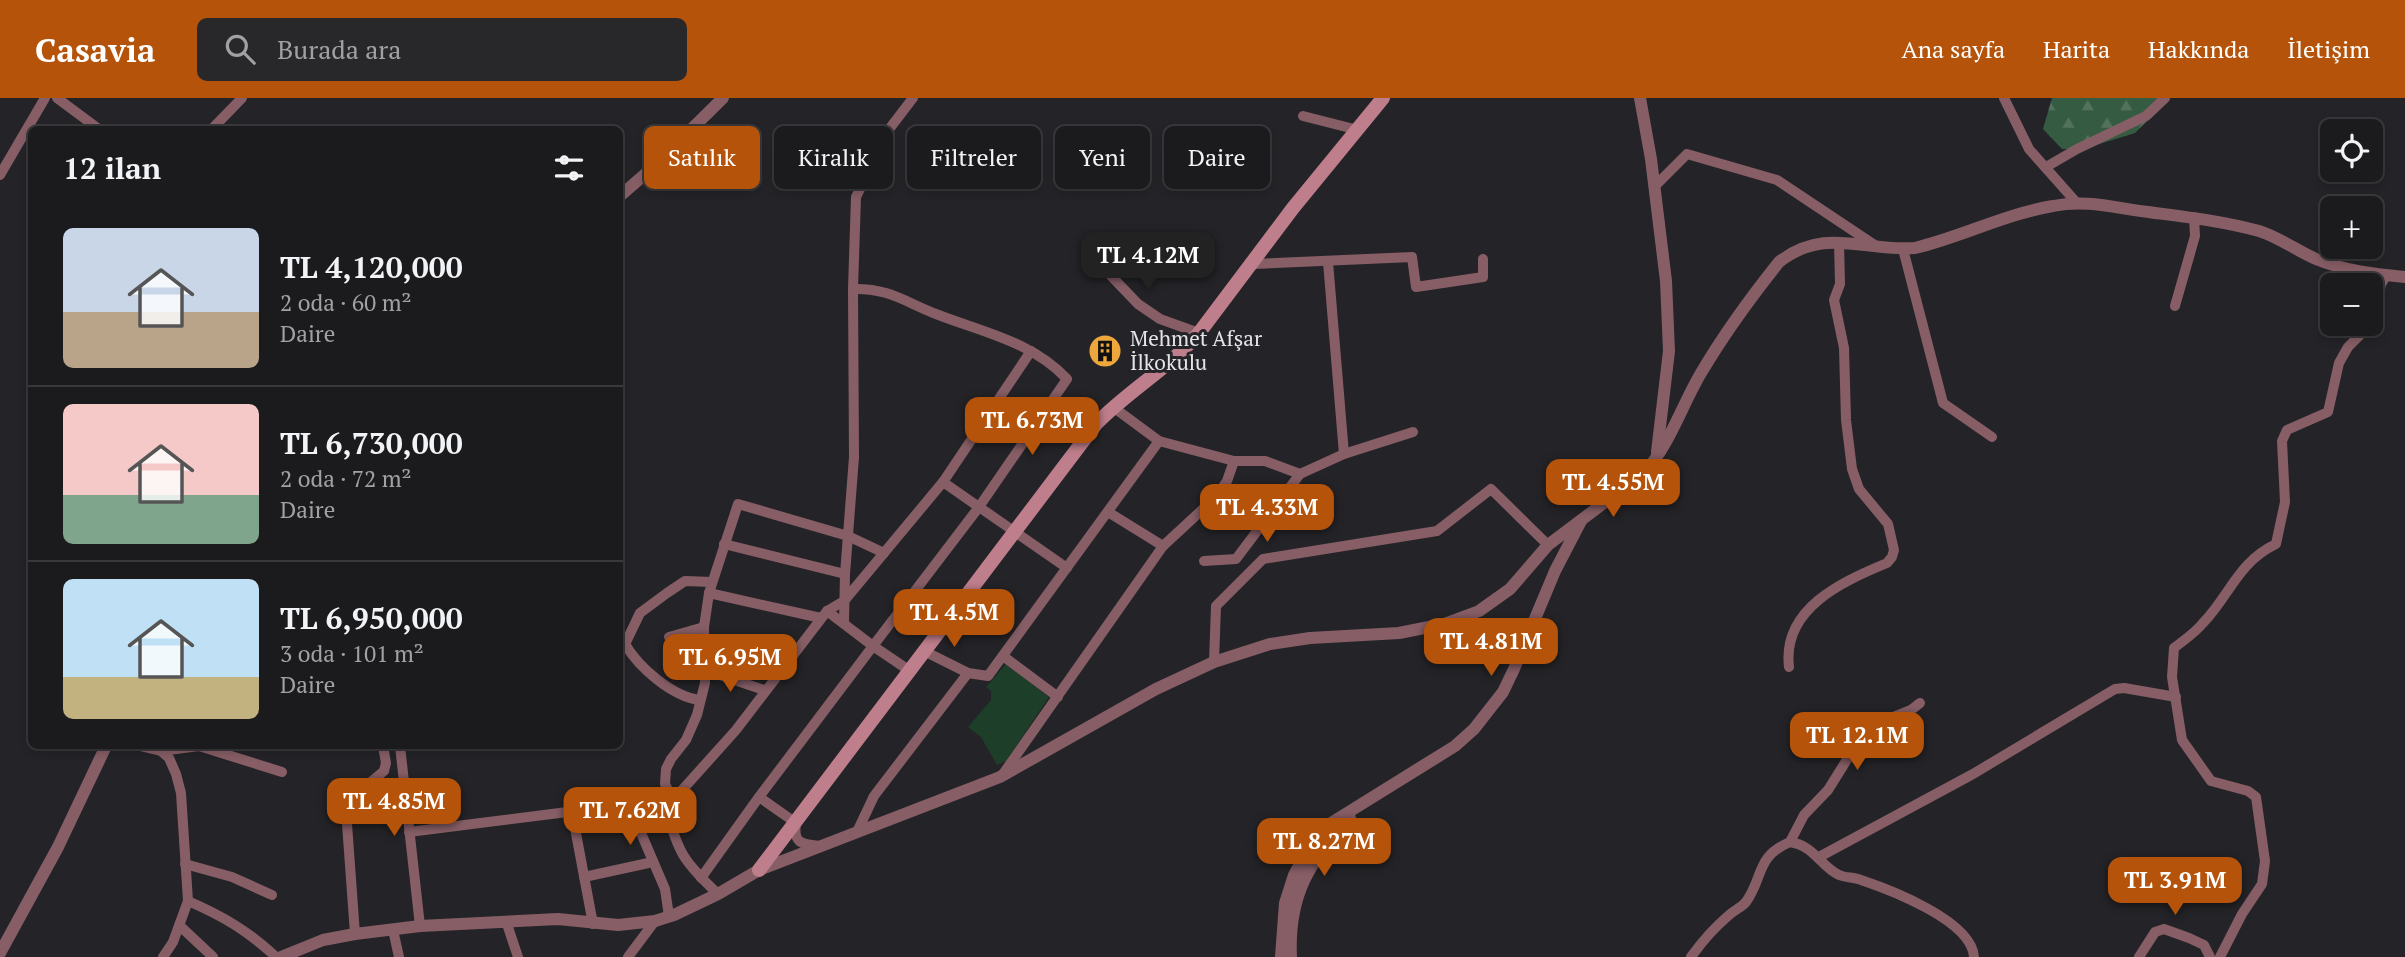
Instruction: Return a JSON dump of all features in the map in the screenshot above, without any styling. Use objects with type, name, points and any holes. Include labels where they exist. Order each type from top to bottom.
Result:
[{"type":"main road","points":[[759,870],[1096,424],[1113,407],[1185,350],[1293,208],[1383,98]]},
{"type":"street","points":[[29,126],[45,98]]},
{"type":"street","points":[[57,98],[95,126]]},
{"type":"street","points":[[215,126],[242,98]]},
{"type":"street","points":[[623,193],[723,98]]},
{"type":"street","points":[[844,624],[854,457],[853,289],[856,197],[890,128],[913,98]]},
{"type":"street","points":[[1640,98],[1667,281],[1669,351],[1657,436],[1657,460]]},
{"type":"street","points":[[2004,98],[2029,149],[2076,202]]},
{"type":"street","points":[[2046,167],[2146,116],[2165,98]]},
{"type":"street","points":[[1303,116],[1358,130]]},
{"type":"street","points":[[0,176],[28,127]]},
{"type":"street","points":[[1655,186],[1687,154],[1777,180],[1877,247]]},
{"type":"street","points":[[188,901],[222,916],[252,935],[278,957],[323,940],[420,926],[558,919],[618,925],[655,921],[718,894],[759,870],[1000,778],[1156,689],[1214,662],[1270,644],[1310,638],[1399,633],[1444,624],[1479,611],[1510,589],[1548,545],[1620,493],[1657,460],[1700,374],[1722,340],[1779,262],[1790,253],[1810,244],[1839,242],[1903,249],[1933,244],[2022,212],[2076,202],[2097,203],[2194,217],[2267,234],[2315,259],[2335,266],[2405,277]]},
{"type":"street","points":[[2175,306],[2195,236],[2194,217]]},
{"type":"street","points":[[1789,667],[1787,653],[1791,636],[1808,609],[1819,598],[1887,563],[1894,550],[1888,524],[1859,489],[1852,469],[1846,420],[1844,348],[1834,300],[1840,284],[1839,242]]},
{"type":"street","points":[[1903,249],[1943,404],[1992,437]]},
{"type":"street","points":[[1253,264],[1412,257],[1416,287],[1483,277],[1483,259]]},
{"type":"street","points":[[1094,258],[1138,304],[1160,319],[1199,334]]},
{"type":"street","points":[[1328,262],[1344,454]]},
{"type":"street","points":[[2383,280],[2386,275]]},
{"type":"street","points":[[701,878],[979,507],[1066,379],[1053,364],[1012,340],[936,314],[881,290],[853,289]]},
{"type":"street","points":[[2220,957],[2242,914],[2262,884],[2265,861],[2263,834],[2256,797],[2248,791],[2211,781],[2182,740],[2172,677],[2175,648],[2204,623],[2246,563],[2276,544],[2285,502],[2281,441],[2287,430],[2328,412],[2339,363],[2359,336]]},
{"type":"street","points":[[669,916],[665,889],[638,826],[639,821],[670,805],[736,730],[824,614],[844,601],[884,554],[943,482],[1031,351]]},
{"type":"street","points":[[1113,407],[1159,440],[1234,461],[1265,461],[1300,474]]},
{"type":"street","points":[[1204,561],[1236,559],[1300,474],[1344,454],[1413,432]]},
{"type":"street","points":[[926,652],[968,673],[988,676],[1159,440]]},
{"type":"street","points":[[1000,778],[1163,546],[1216,497],[1227,481],[1234,461]]},
{"type":"street","points":[[943,482],[1068,568]]},
{"type":"street","points":[[1214,662],[1216,606],[1264,559],[1437,531],[1491,489],[1548,545]]},
{"type":"street","points":[[718,894],[683,858],[676,843],[665,784],[666,769],[687,740],[705,683],[704,627],[709,593],[738,504],[848,536],[884,554]]},
{"type":"street","points":[[1108,512],[1163,546]]},
{"type":"street","points":[[1281,957],[1285,903],[1294,874],[1309,847],[1331,823],[1455,746],[1474,729],[1503,692],[1555,571],[1581,520]]},
{"type":"street","points":[[724,544],[845,574]]},
{"type":"street","points":[[699,700],[679,696],[631,655],[625,644],[640,613],[685,580],[712,582]]},
{"type":"street","points":[[709,593],[824,614],[844,624],[910,671]]},
{"type":"street","points":[[670,637],[704,627]]},
{"type":"street","points":[[1003,656],[1058,697]]},
{"type":"street","points":[[705,670],[764,690]]},
{"type":"street","points":[[857,832],[874,796],[968,673]]},
{"type":"street","points":[[1819,857],[1973,774],[2115,689],[2124,688],[2176,697]]},
{"type":"street","points":[[1790,842],[1804,815],[1828,790],[1858,742],[1886,728],[1896,716],[1920,703]]},
{"type":"street","points":[[0,953],[58,847],[105,749]]},
{"type":"street","points":[[153,749],[176,749]]},
{"type":"street","points":[[209,749],[282,772]]},
{"type":"street","points":[[355,934],[346,824],[348,812],[360,791],[384,771],[386,763],[384,749]]},
{"type":"street","points":[[400,749],[420,926]]},
{"type":"street","points":[[161,751],[169,758],[181,793],[188,901],[168,955]]},
{"type":"street","points":[[760,797],[796,823],[794,834],[799,842],[822,846]]},
{"type":"street","points":[[1291,957],[1290,928],[1295,900],[1305,878],[1314,861],[1362,805]]},
{"type":"street","points":[[409,832],[598,808]]},
{"type":"street","points":[[572,813],[593,924]]},
{"type":"street","points":[[1691,957],[1728,916],[1745,903],[1760,868],[1769,857],[1778,847],[1790,842],[1800,844],[1838,874],[1862,880],[1911,900],[1941,917],[1968,939],[1974,957]]},
{"type":"street","points":[[584,877],[653,862]]},
{"type":"street","points":[[185,864],[232,877],[272,895]]},
{"type":"street","points":[[506,921],[518,957]]},
{"type":"street","points":[[628,957],[655,921]]},
{"type":"street","points":[[180,926],[213,957]]},
{"type":"street","points":[[2139,957],[2155,932],[2164,929],[2204,945],[2210,957]]},
{"type":"street","points":[[393,930],[398,957]]},
{"type":"green space","points":[[2052,98],[2170,98],[2135,133],[2083,149],[2062,149],[2043,129]]},
{"type":"green space","points":[[1006,664],[1049,697],[1006,761],[997,765],[981,737],[968,727],[991,700],[991,691],[986,687]]},
{"type":"place","name":"Mehmet Afşar İlkokulu","points":[[1105,351]]}]
